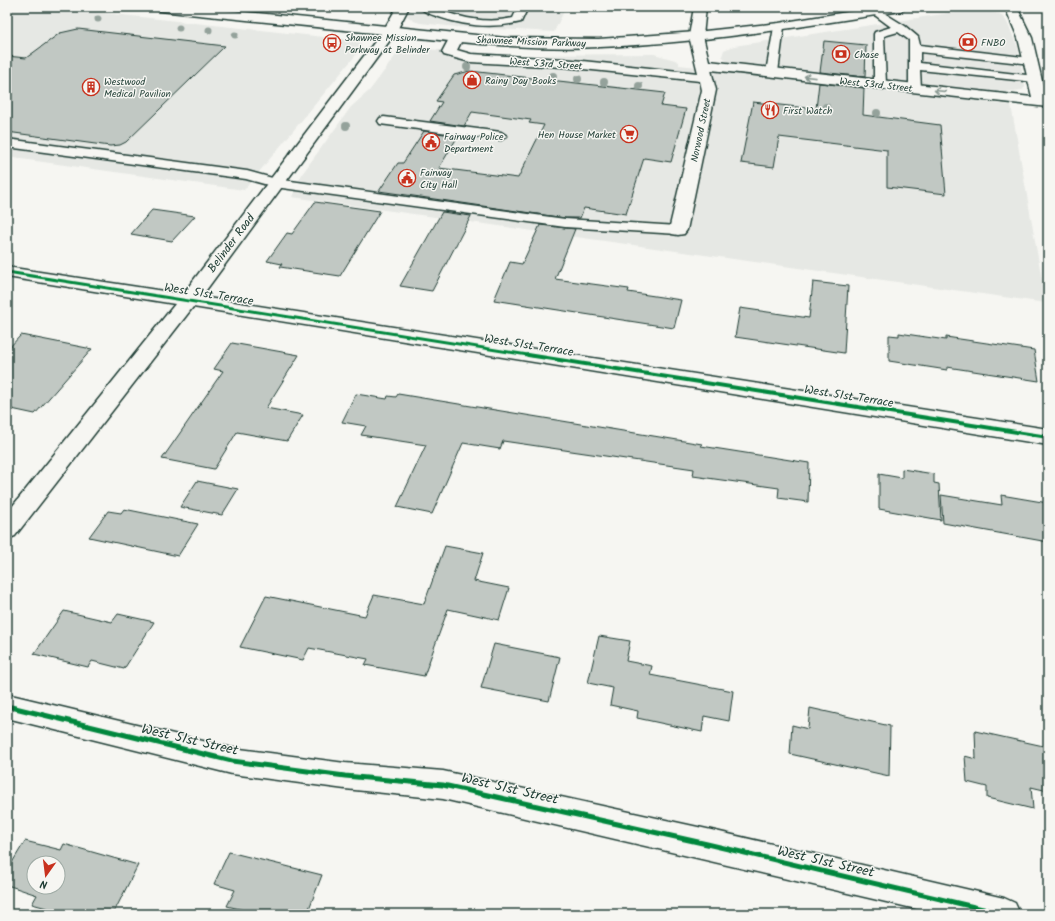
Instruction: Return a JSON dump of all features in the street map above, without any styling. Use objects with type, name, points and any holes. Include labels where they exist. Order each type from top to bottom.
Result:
[{"type":"main road","name":"Shawnee Mission Parkway","points":[[160,7],[456,38],[506,42],[599,43],[696,36],[779,27],[901,7]]},
{"type":"main road","name":"Belinder Road","points":[[7,530],[188,301],[389,32],[403,7]]},
{"type":"main road","name":"Norwood Street","points":[[678,230],[709,90],[696,36],[700,7]]},
{"type":"main road","points":[[1011,7],[1025,38],[1035,79],[1044,102]]},
{"type":"main road","name":"West 53rd Street","points":[[456,38],[449,52],[470,58],[705,72],[772,72],[1044,102]]},
{"type":"main road","name":"West 51st Terrace","points":[[7,272],[1048,438]]},
{"type":"main road","name":"West 51st Street","points":[[7,706],[232,761],[345,776],[443,785],[707,844],[1004,914]]},
{"type":"lane","points":[[424,7],[468,21],[503,24],[517,20],[523,7]]},
{"type":"lane","points":[[876,11],[914,39],[914,88]]},
{"type":"lane","points":[[772,72],[779,27]]},
{"type":"lane","points":[[880,84],[879,34],[900,28]]},
{"type":"lane","points":[[914,48],[1031,61]]},
{"type":"lane","points":[[914,66],[1035,79]]},
{"type":"lane","points":[[384,121],[502,136]]},
{"type":"lane","points":[[7,143],[247,175],[275,183],[565,223],[678,230]]},
{"type":"shaded area","points":[[7,7],[50,7],[351,40],[361,43],[360,50],[244,190],[7,157]]},
{"type":"shaded area","points":[[411,7],[566,7],[554,32],[457,27],[420,23],[407,16]]},
{"type":"shaded area","points":[[976,9],[1000,14],[1007,22],[1018,48],[1025,87],[1022,90],[995,93],[742,65],[727,61],[722,56],[724,50],[734,46]]},
{"type":"shaded area","points":[[407,48],[517,55],[654,54],[675,60],[679,62],[679,65],[966,96],[992,103],[1011,105],[1046,303],[292,197],[302,174],[351,107],[370,90],[399,51]]},
{"type":"building","name":"Westwood Medical Pavilion","points":[[78,29],[225,46],[126,142],[120,145],[110,146],[7,132],[7,56],[26,58],[60,33]]},
{"type":"building","name":"Chase","points":[[824,41],[866,45],[865,77],[820,72]]},
{"type":"building","points":[[470,71],[665,93],[661,106],[686,109],[671,162],[644,158],[626,214],[584,208],[580,218],[565,218],[379,191],[398,163],[403,163],[424,131],[458,136],[439,168],[518,178],[544,125],[529,123],[531,120],[472,112],[464,126],[430,121],[442,102],[436,101],[454,75]]},
{"type":"building","points":[[819,83],[864,88],[863,115],[940,125],[946,194],[887,187],[887,150],[779,137],[774,167],[741,163],[753,102],[816,109]]},
{"type":"building","points":[[315,202],[380,211],[340,276],[280,267],[282,264],[267,261],[287,233],[292,234]]},
{"type":"building","points":[[152,210],[195,216],[172,241],[131,234]]},
{"type":"building","points":[[442,212],[471,216],[432,291],[400,286]]},
{"type":"building","points":[[540,225],[575,229],[555,279],[629,289],[628,292],[681,300],[674,328],[494,300],[510,262],[522,264]]},
{"type":"building","points":[[813,282],[848,286],[844,353],[735,337],[740,308],[809,318]]},
{"type":"building","points":[[899,333],[946,340],[946,337],[1034,350],[1039,381],[947,367],[947,370],[889,361],[889,335],[899,336]]},
{"type":"building","points":[[21,335],[92,349],[35,414],[7,408],[7,350]]},
{"type":"building","points":[[232,343],[299,355],[266,408],[303,415],[287,441],[237,432],[214,469],[162,459],[223,371],[214,369]]},
{"type":"building","points":[[356,394],[387,399],[388,396],[396,397],[398,394],[809,463],[808,502],[778,498],[779,488],[693,476],[694,469],[503,441],[500,449],[463,443],[432,514],[397,507],[426,445],[361,435],[366,426],[342,422]]},
{"type":"building","points":[[902,469],[934,474],[934,483],[939,484],[941,520],[879,509],[879,474],[902,478]]},
{"type":"building","points":[[197,481],[238,489],[222,515],[180,507]]},
{"type":"building","points":[[941,495],[1002,505],[1001,495],[1048,503],[1048,542],[943,523]]},
{"type":"building","points":[[124,509],[198,524],[178,556],[89,537],[108,511],[121,513]]},
{"type":"building","points":[[445,546],[483,553],[474,581],[509,588],[499,620],[448,609],[424,676],[365,665],[368,659],[309,648],[303,660],[240,647],[266,596],[365,616],[374,595],[424,604]]},
{"type":"building","points":[[64,611],[112,622],[118,614],[154,622],[124,669],[92,661],[88,667],[34,654]]},
{"type":"building","points":[[599,636],[630,641],[626,661],[652,666],[650,675],[733,691],[729,721],[704,716],[702,732],[637,718],[638,711],[610,705],[613,688],[588,683]]},
{"type":"building","points":[[494,644],[560,657],[549,701],[481,688]]},
{"type":"building","points":[[810,708],[890,726],[889,776],[790,754],[792,725],[808,729]]},
{"type":"building","points":[[975,731],[1048,747],[1048,791],[1031,787],[1033,809],[987,798],[987,787],[967,782],[965,756],[976,759]]},
{"type":"building","points":[[25,841],[61,850],[64,844],[138,865],[113,914],[69,914],[32,904],[37,895],[66,895],[66,855],[26,855],[26,891],[7,885],[7,871]]},
{"type":"building","points":[[229,852],[322,875],[307,914],[261,914],[227,906],[235,890],[214,884]]},
{"type":"cycle path","points":[[7,272],[1048,437]]},
{"type":"cycle path","points":[[7,706],[232,761],[345,776],[443,785],[707,844],[1004,914]]},
{"type":"place","name":"FNBO","points":[[968,42]]},
{"type":"place","name":"Shawnee Mission Parkway at Belinder","points":[[332,43]]},
{"type":"place","name":"Chase","points":[[841,54]]},
{"type":"place","name":"Rainy Day Books","points":[[472,80]]},
{"type":"place","name":"Westwood Medical Pavilion","points":[[91,87]]},
{"type":"place","name":"First Watch","points":[[770,110]]},
{"type":"place","name":"Hen House Market","points":[[629,134]]},
{"type":"place","name":"Fairway Police Department","points":[[431,142]]},
{"type":"place","name":"Fairway City Hall","points":[[407,178]]}]
